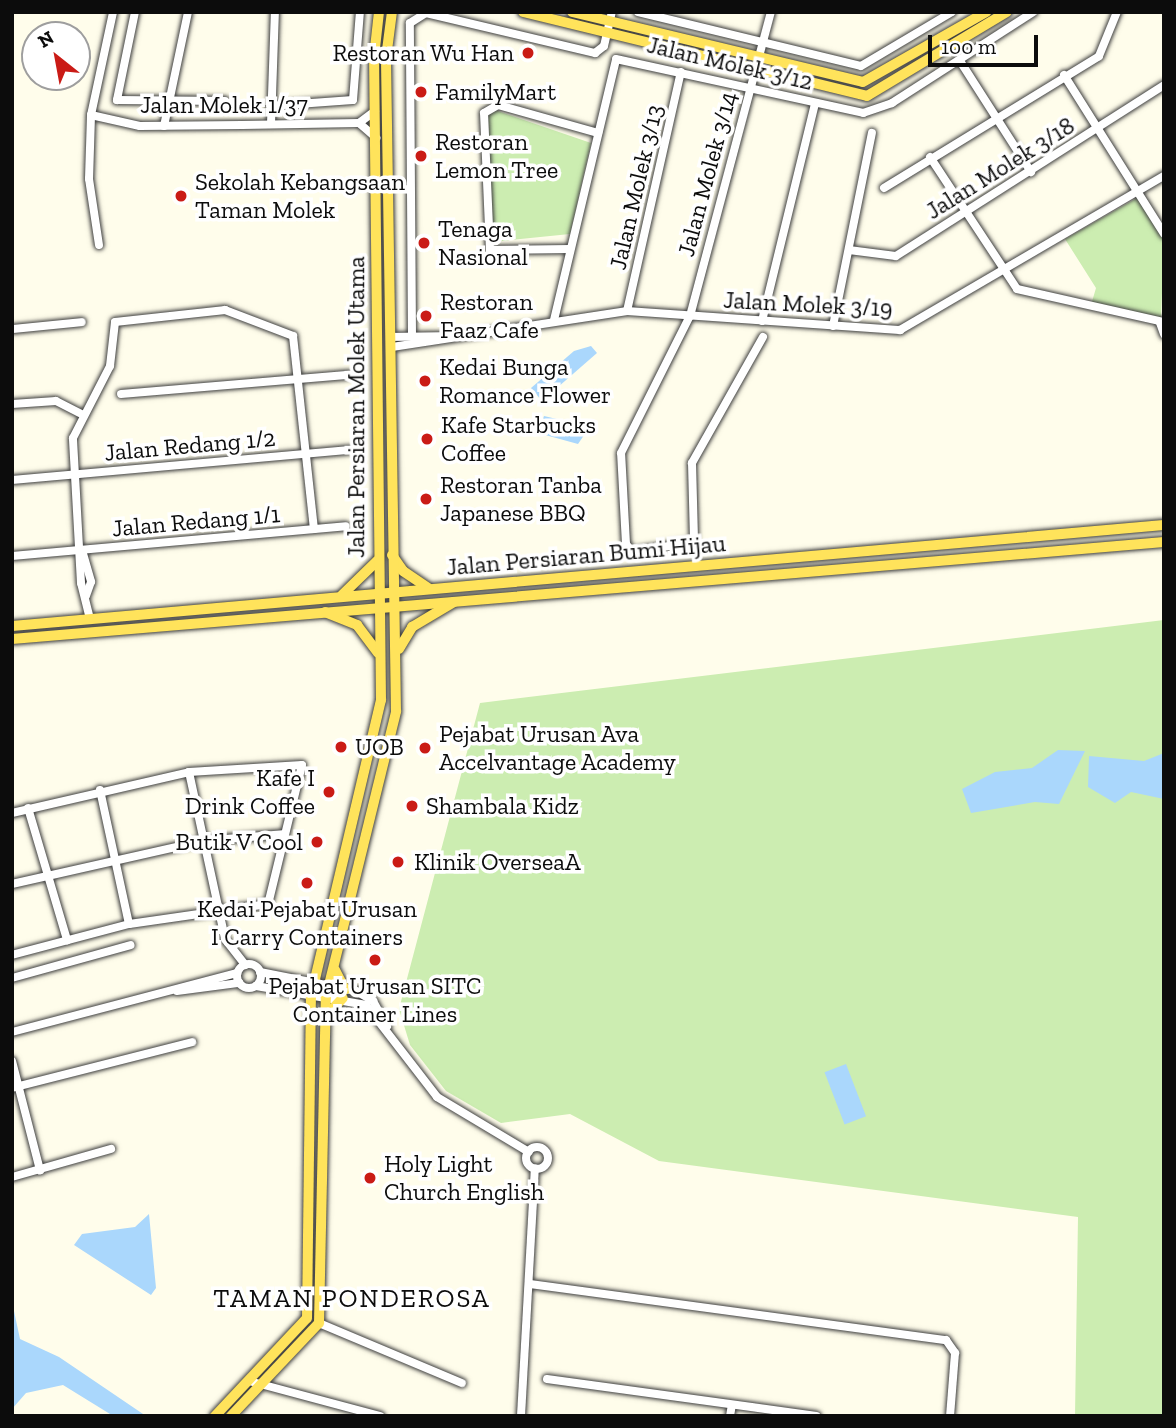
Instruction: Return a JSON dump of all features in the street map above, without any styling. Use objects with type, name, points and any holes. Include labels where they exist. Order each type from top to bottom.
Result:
[{"type":"main road","name":"Jalan Persiaran Molek Utama","points":[[215,1416],[306,1318],[312,996],[376,732],[382,664],[377,561],[375,111],[379,12]]},
{"type":"main road","points":[[523,12],[873,96],[1007,12]]},
{"type":"main road","points":[[572,12],[611,17],[759,57],[869,82],[986,12]]},
{"type":"main road","name":"Jalan Persiaran Molek Utama","points":[[319,1323],[325,1019],[328,992],[392,736],[397,655],[392,555],[393,14]]},
{"type":"main road","name":"Jalan Persiaran Bumi Hijau","points":[[12,626],[89,615],[755,563],[1164,525]]},
{"type":"main road","name":"Jalan Persiaran Bumi Hijau","points":[[12,639],[461,598],[1164,542]]},
{"type":"main road","points":[[392,555],[403,571],[431,589]]},
{"type":"main road","points":[[339,597],[377,561]]},
{"type":"main road","points":[[754,576],[755,563]]},
{"type":"main road","points":[[664,569],[664,583]]},
{"type":"main road","points":[[397,655],[412,627],[461,598]]},
{"type":"main road","points":[[325,612],[364,631],[382,664]]},
{"type":"main road","points":[[89,615],[93,625],[135,628]]},
{"type":"main road","points":[[55,635],[83,627],[89,615]]},
{"type":"main road","points":[[325,1019],[344,994],[335,969]]},
{"type":"main road","points":[[230,1416],[319,1323]]},
{"type":"street","points":[[99,245],[89,179],[91,115],[113,12]]},
{"type":"street","points":[[135,12],[116,98],[166,104],[225,101]]},
{"type":"street","points":[[164,126],[166,104],[188,12]]},
{"type":"street","points":[[271,124],[275,12]]},
{"type":"street","points":[[270,106],[353,100],[360,12]]},
{"type":"street","points":[[638,12],[861,66],[952,12]]},
{"type":"street","name":"Jalan Molek 3/14","points":[[763,337],[692,463],[694,542],[629,549],[621,453],[690,316],[749,88],[773,12]]},
{"type":"street","name":"Jalan Molek 3/12","points":[[554,320],[616,59],[815,103],[877,111],[960,61],[1033,12]]},
{"type":"street","points":[[884,188],[1105,50],[1117,12]]},
{"type":"street","points":[[412,335],[410,23],[426,13],[595,53],[607,34],[611,17]]},
{"type":"street","points":[[960,61],[1031,172]]},
{"type":"street","name":"Jalan Molek 3/13","points":[[627,311],[681,72]]},
{"type":"street","points":[[1064,75],[1164,234]]},
{"type":"street","name":"Jalan Molek 3/18","points":[[849,250],[888,260],[1098,130],[1164,85]]},
{"type":"street","points":[[762,321],[815,103]]},
{"type":"street","points":[[570,249],[491,250],[484,113],[498,105],[598,133]]},
{"type":"street","points":[[375,111],[359,123],[376,138]]},
{"type":"street","name":"Jalan Molek 1/37","points":[[91,115],[164,126],[359,123]]},
{"type":"street","points":[[833,326],[872,132]]},
{"type":"street","points":[[930,157],[1002,272],[1030,294],[1162,323],[1164,334]]},
{"type":"street","name":"Jalan Molek 3/19","points":[[392,342],[627,311],[900,330],[1164,176]]},
{"type":"street","name":"Jalan Redang 1/1","points":[[81,414],[110,366],[113,324],[225,310],[293,336],[300,380],[314,529]]},
{"type":"street","points":[[12,329],[82,322]]},
{"type":"street","name":"Jalan Molek 3/19","points":[[392,342],[412,335],[453,336]]},
{"type":"street","points":[[121,394],[349,375]]},
{"type":"street","points":[[12,404],[56,401],[81,414],[74,433],[82,550],[91,582],[86,596],[89,615]]},
{"type":"street","points":[[308,454],[349,450]]},
{"type":"street","name":"Jalan Redang 1/2","points":[[12,480],[308,454]]},
{"type":"street","name":"Jalan Redang 1/1","points":[[12,556],[346,526]]},
{"type":"street","points":[[12,813],[100,790],[189,772],[302,765],[268,904],[218,907],[129,924],[12,955]]},
{"type":"street","points":[[189,772],[225,939],[245,965],[260,972],[314,985],[328,992],[373,1001],[387,1026],[437,1097],[528,1152],[535,1168],[521,1416]]},
{"type":"street","points":[[100,790],[129,924]]},
{"type":"street","points":[[28,808],[67,940]]},
{"type":"street","points":[[12,884],[115,857],[203,841],[285,834]]},
{"type":"street","points":[[12,978],[131,945]]},
{"type":"street","points":[[205,984],[220,976],[237,973],[245,965]]},
{"type":"street","points":[[256,986],[260,972]]},
{"type":"street","points":[[237,973],[239,983]]},
{"type":"street","points":[[220,976],[221,986]]},
{"type":"street","points":[[287,993],[291,979]]},
{"type":"street","points":[[12,1032],[167,990],[205,984],[221,986],[239,983],[312,996],[328,992]]},
{"type":"street","points":[[15,1088],[192,1042]]},
{"type":"street","points":[[12,1061],[15,1088],[40,1170]]},
{"type":"street","points":[[528,1152],[540,1147],[548,1155],[545,1165],[535,1168]]},
{"type":"street","points":[[12,1177],[111,1149]]},
{"type":"street","points":[[530,1284],[946,1340],[955,1353],[950,1416]]},
{"type":"street","points":[[319,1323],[462,1383]]},
{"type":"street","points":[[547,1379],[816,1416]]},
{"type":"street","points":[[249,1381],[380,1416]]},
{"type":"street","points":[[730,1416],[732,1405]]},
{"type":"green space","points":[[495,110],[591,143],[570,234],[492,242],[488,116]]},
{"type":"green space","points":[[1137,198],[1164,239],[1161,320],[1091,305],[1096,288],[1065,239]]},
{"type":"green space","points":[[1164,620],[1164,1416],[1075,1416],[1078,1217],[659,1161],[570,1114],[501,1123],[446,1091],[410,1045],[399,1009],[480,703]]},
{"type":"water","points":[[591,346],[597,353],[542,401],[531,388],[574,351]]},
{"type":"water","points":[[544,416],[582,425],[593,422],[578,444],[538,433]]},
{"type":"water","points":[[1058,750],[1085,751],[1059,804],[1035,802],[971,813],[962,789],[995,772],[1032,768]]},
{"type":"water","points":[[1164,753],[1164,799],[1131,792],[1115,803],[1088,787],[1089,756],[1144,761]]},
{"type":"water","points":[[846,1064],[866,1116],[845,1125],[825,1072]]},
{"type":"water","points":[[149,1214],[156,1288],[151,1295],[74,1245],[82,1234],[135,1227]]},
{"type":"water","points":[[14,1311],[20,1339],[59,1357],[146,1416],[110,1414],[63,1385],[26,1393],[12,1409]]},
{"type":"place","name":"Restoran Wu Han","points":[[528,53]]},
{"type":"place","name":"FamilyMart","points":[[421,92]]},
{"type":"place","name":"Restoran Lemon Tree","points":[[421,156]]},
{"type":"place","name":"Sekolah Kebangsaan Taman Molek","points":[[181,196]]},
{"type":"place","name":"Tenaga Nasional","points":[[424,243]]},
{"type":"place","name":"Restoran Faaz Cafe","points":[[426,316]]},
{"type":"place","name":"Kedai Bunga Romance Flower","points":[[425,381]]},
{"type":"place","name":"Kafe Starbucks Coffee","points":[[427,439]]},
{"type":"place","name":"Restoran Tanba Japanese BBQ","points":[[426,499]]},
{"type":"place","name":"UOB","points":[[341,747]]},
{"type":"place","name":"Pejabat Urusan Ava Accelvantage Academy","points":[[425,748]]},
{"type":"place","name":"Kafe I Drink Coffee","points":[[329,792]]},
{"type":"place","name":"Shambala Kidz","points":[[412,806]]},
{"type":"place","name":"Butik V Cool","points":[[317,842]]},
{"type":"place","name":"Klinik OverseaA","points":[[398,862]]},
{"type":"place","name":"Kedai Pejabat Urusan I Carry Containers","points":[[307,883]]},
{"type":"place","name":"Pejabat Urusan SITC Container Lines","points":[[375,960]]},
{"type":"place","name":"Holy Light Church English","points":[[370,1178]]},
{"type":"district","name":"TAMAN PONDEROSA","points":[[352,1299]]}]
